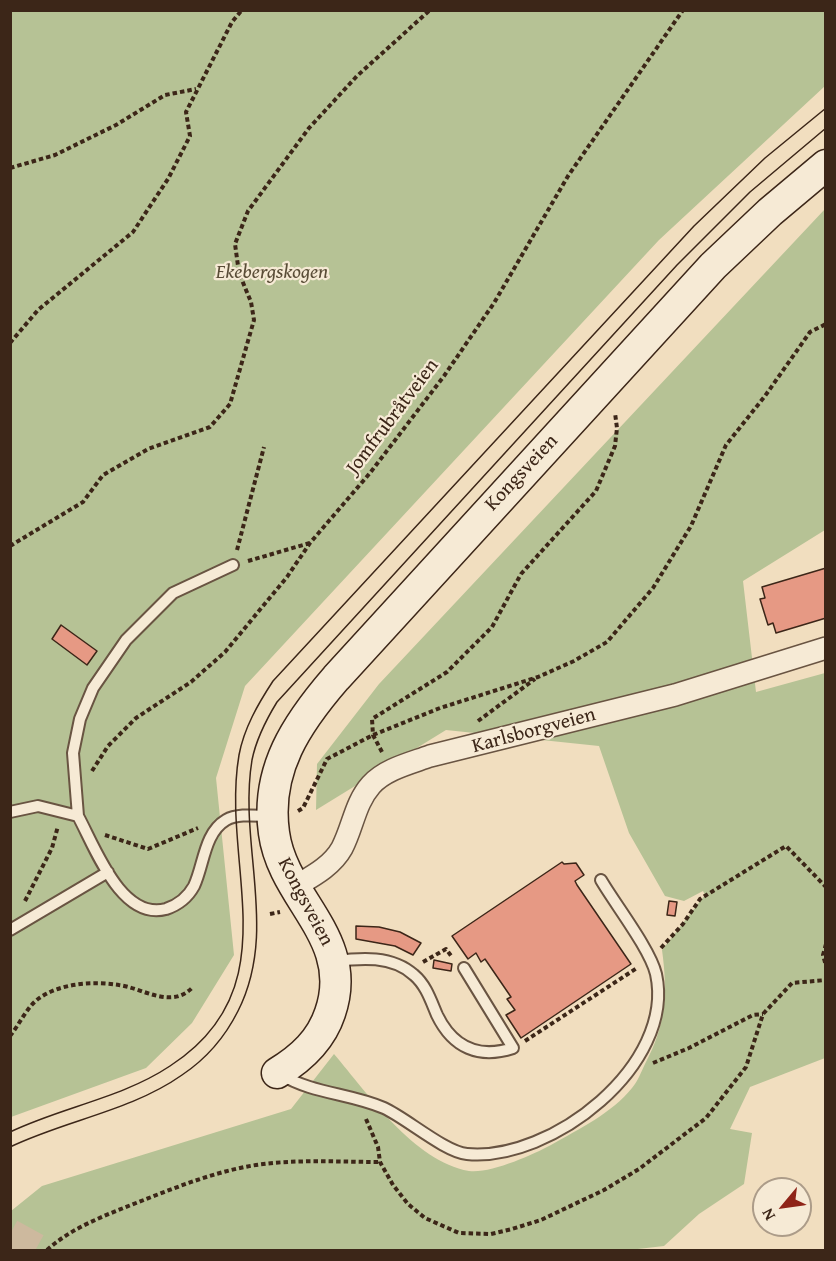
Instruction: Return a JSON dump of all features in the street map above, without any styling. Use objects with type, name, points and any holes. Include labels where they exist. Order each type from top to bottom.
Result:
[{"type":"main road","name":"Kongsveien","points":[[277,1072],[305,1052],[324,1028],[335,992],[334,961],[323,932],[279,854],[273,816],[276,778],[283,754],[294,731],[316,701],[713,266],[770,212],[825,165]]},
{"type":"street","name":"Karlsborgveien","points":[[296,886],[320,872],[335,858],[342,849],[358,804],[372,783],[393,771],[430,756],[675,695],[825,648]]},
{"type":"lane","points":[[233,565],[173,593],[126,640],[93,688],[75,736],[73,772],[78,816],[108,872],[123,894],[138,906],[156,911],[173,907],[188,895],[194,885],[208,843],[220,825],[228,819],[238,817],[273,816]]},
{"type":"lane","points":[[10,812],[38,806],[62,810],[78,816]]},
{"type":"lane","points":[[10,930],[108,872]]},
{"type":"lane","points":[[277,1072],[299,1086],[383,1108],[464,1154],[501,1152],[548,1136],[603,1099],[642,1054],[652,1032],[658,1003],[656,973],[601,880]]},
{"type":"lane","points":[[334,961],[381,960],[404,968],[421,982],[442,1024],[463,1045],[488,1054],[513,1048],[459,965]]},
{"type":"path","points":[[10,343],[38,310],[133,232],[168,179],[190,136],[186,112],[232,22],[242,10]]},
{"type":"path","points":[[10,546],[83,502],[103,475],[148,449],[210,426],[230,404],[254,320],[251,302],[238,273],[235,244],[248,211],[309,128],[357,76],[430,10]]},
{"type":"path","name":"Jomfrubråtveien","points":[[75,797],[108,746],[129,724],[152,705],[190,681],[225,652],[286,577],[310,543],[349,499],[444,376],[494,303],[568,176],[683,10]]},
{"type":"path","points":[[10,168],[55,155],[116,125],[165,95],[197,89]]},
{"type":"path","points":[[273,816],[287,815],[303,808],[327,759],[373,735],[440,708],[538,677],[574,661],[607,642],[653,588],[691,526],[726,445],[765,396],[810,332],[825,324]]},
{"type":"path","points":[[393,771],[373,735],[372,719],[447,672],[492,627],[521,574],[596,491],[615,446],[617,428],[614,410]]},
{"type":"path","points":[[233,565],[264,447]]},
{"type":"path","points":[[233,565],[310,543]]},
{"type":"path","points":[[475,723],[538,677]]},
{"type":"path","points":[[22,906],[52,848],[62,810]]},
{"type":"path","points":[[78,816],[104,834],[148,849],[189,831],[220,825]]},
{"type":"path","points":[[513,1048],[649,960],[683,924],[700,899],[786,846],[825,887]]},
{"type":"path","points":[[825,944],[823,955],[825,966]]},
{"type":"path","points":[[433,958],[446,949],[459,965]]},
{"type":"path","points":[[426,962],[433,964]]},
{"type":"path","points":[[361,1101],[378,1147],[380,1162],[408,1204],[425,1218],[459,1233],[491,1234],[541,1220],[604,1190],[631,1174],[706,1118],[746,1066],[764,1014],[792,983],[825,981]]},
{"type":"path","points":[[10,1036],[37,999],[70,984],[119,985],[159,998],[186,994],[192,987]]},
{"type":"path","points":[[655,1062],[753,1015],[764,1014]]},
{"type":"path","points":[[47,1251],[56,1242],[95,1220],[181,1185],[226,1171],[286,1163],[380,1162]]},
{"type":"green space","name":"Ekebergskogen","points":[[11,11],[825,11],[825,86],[659,240],[245,686],[216,778],[234,955],[192,1023],[146,1068],[11,1117]]},
{"type":"green space","points":[[825,209],[825,530],[743,581],[756,692],[825,673],[825,1058],[750,1087],[730,1129],[752,1133],[744,1184],[699,1214],[664,1246],[629,1250],[11,1250],[11,1211],[42,1186],[291,1109],[334,1054],[377,1106],[411,1140],[429,1154],[449,1165],[469,1171],[499,1167],[551,1145],[605,1113],[632,1088],[652,1050],[661,1022],[665,995],[662,950],[705,895],[703,891],[684,901],[665,896],[629,833],[599,746],[446,730],[316,810],[317,764],[379,684]]},
{"type":"building","points":[[826,568],[826,618],[776,633],[773,623],[768,625],[760,599],[765,598],[762,587]]},
{"type":"building","points":[[61,625],[97,651],[87,665],[52,639]]},
{"type":"building","points":[[562,862],[564,864],[576,863],[584,875],[575,881],[577,885],[631,964],[521,1038],[506,1015],[515,1010],[507,999],[511,997],[485,959],[481,962],[476,953],[468,959],[452,936]]},
{"type":"building","points":[[669,901],[677,902],[675,916],[667,915]]},
{"type":"building","points":[[356,926],[379,927],[400,932],[421,943],[413,955],[395,946],[356,939]]},
{"type":"building","points":[[434,960],[452,964],[451,971],[433,968]]},
{"type":"tunnel","points":[[10,1234],[39,1250]]},
{"type":"tram line","points":[[10,1132],[151,1077],[170,1066],[207,1035],[230,1000],[240,962],[243,922],[236,797],[239,755],[252,716],[273,681],[694,226],[765,158],[826,108]]},
{"type":"tram line","points":[[10,1147],[141,1098],[182,1075],[207,1055],[221,1038],[238,1011],[250,980],[256,950],[257,918],[249,792],[256,745],[277,702],[677,265],[750,192],[826,128]]}]
